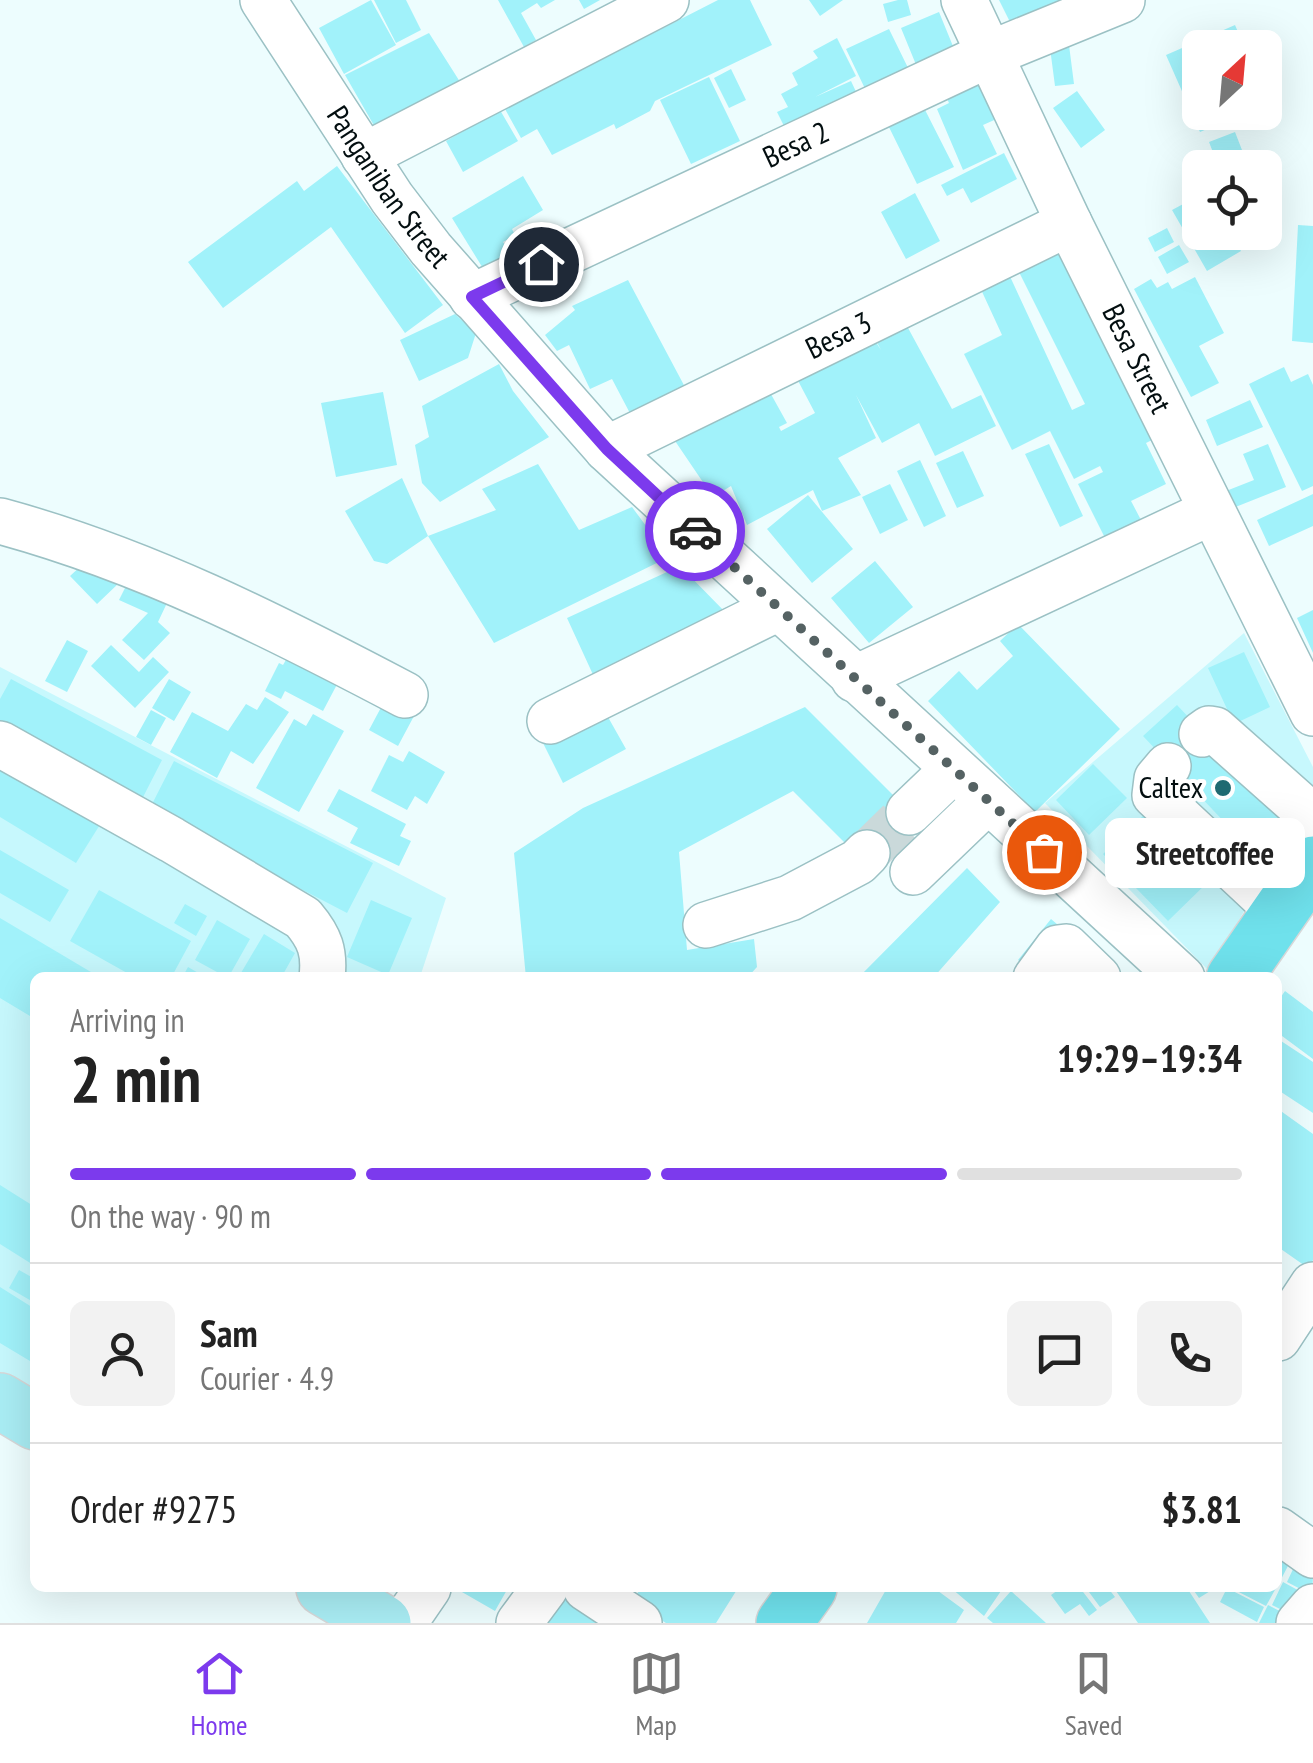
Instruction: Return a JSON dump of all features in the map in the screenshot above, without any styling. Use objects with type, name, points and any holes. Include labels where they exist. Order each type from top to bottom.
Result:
[{"type":"highway","points":[[1238,972],[1313,864]]},
{"type":"main road","points":[[0,1401],[30,1419]]},
{"type":"main road","points":[[331,1592],[383,1623]]},
{"type":"street","name":"Panganiban Street","points":[[262,0],[412,224],[607,449],[1175,972]]},
{"type":"street","points":[[364,156],[666,0]]},
{"type":"street","name":"Besa Street","points":[[964,0],[1068,223],[1313,712]]},
{"type":"street","name":"Besa 2","points":[[472,297],[992,53],[1122,0]]},
{"type":"street","name":"Besa 3","points":[[607,449],[1068,223]]},
{"type":"street","points":[[854,680],[1212,512]]},
{"type":"street","points":[[0,521],[103,552],[181,584],[405,694]]},
{"type":"street","points":[[550,721],[778,608]]},
{"type":"street","points":[[1202,734],[1209,728],[1215,730],[1313,817]]},
{"type":"street","points":[[0,744],[303,918],[318,935],[324,956],[323,972]]},
{"type":"street","points":[[1168,766],[1157,778],[1155,795],[1280,912]]},
{"type":"street","points":[[909,812],[954,769]]},
{"type":"street","points":[[913,872],[988,800]]},
{"type":"street","points":[[706,925],[790,898],[858,862],[867,853]]},
{"type":"street","points":[[1047,963],[1101,904]]},
{"type":"street","points":[[1047,963],[1066,947],[1092,972]]},
{"type":"street","points":[[1282,1330],[1302,1289]]},
{"type":"street","points":[[1282,1533],[1313,1554]]},
{"type":"street","points":[[404,1623],[425,1592]]},
{"type":"street","points":[[518,1623],[542,1592]]},
{"type":"street","points":[[592,1592],[639,1623]]},
{"type":"street","points":[[1299,1623],[1313,1606]]},
{"type":"shaded area","points":[[1244,633],[1313,767],[1313,794],[1209,971],[1045,803]]},
{"type":"shaded area","points":[[0,667],[446,898],[422,972],[30,972],[30,1390],[0,1373]]},
{"type":"building","points":[[371,0],[396,45],[344,74],[319,28]]},
{"type":"building","points":[[374,0],[406,0],[421,30],[396,43]]},
{"type":"building","points":[[498,0],[555,0],[541,8],[537,3],[521,13],[536,40],[524,47]]},
{"type":"building","points":[[579,0],[600,0],[584,9]]},
{"type":"building","points":[[718,0],[750,0],[772,45],[655,101],[650,111],[616,129],[614,124],[552,155],[537,129],[521,138],[505,109]]},
{"type":"building","points":[[809,0],[843,0],[820,16]]},
{"type":"building","points":[[907,0],[911,15],[888,22],[883,4]]},
{"type":"building","points":[[999,0],[1061,0],[1011,24]]},
{"type":"building","points":[[939,12],[957,56],[919,72],[901,28]]},
{"type":"building","points":[[889,29],[912,76],[869,97],[846,49]]},
{"type":"building","points":[[429,33],[462,85],[376,129],[345,75]]},
{"type":"building","points":[[837,38],[856,76],[815,97],[851,81],[858,96],[786,130],[777,112],[788,107],[781,94],[798,85],[792,73],[818,58],[813,51]]},
{"type":"building","points":[[1069,45],[1074,84],[1055,86],[1050,48]]},
{"type":"building","points":[[1182,48],[1182,91],[1166,55]]},
{"type":"building","points":[[731,69],[746,100],[729,108],[714,78]]},
{"type":"building","points":[[978,73],[1001,117],[983,125],[997,154],[963,170],[937,109],[949,103],[943,90]]},
{"type":"building","points":[[709,77],[740,141],[691,164],[660,100]]},
{"type":"building","points":[[1077,91],[1105,130],[1081,148],[1053,108]]},
{"type":"building","points":[[921,102],[954,167],[917,184],[885,119]]},
{"type":"building","points":[[500,110],[518,141],[463,172],[446,141]]},
{"type":"building","points":[[1235,132],[1242,150],[1212,150],[1209,142]]},
{"type":"building","points":[[1004,153],[1017,179],[971,203],[963,188],[947,196],[941,185]]},
{"type":"building","points":[[337,166],[443,305],[405,333],[331,227],[223,308],[188,262],[297,181],[304,191]]},
{"type":"building","points":[[523,176],[543,210],[512,229],[515,235],[503,242],[511,254],[484,270],[452,218]]},
{"type":"building","points":[[915,193],[940,241],[906,259],[881,212]]},
{"type":"building","points":[[1182,205],[1182,227],[1172,210]]},
{"type":"building","points":[[1298,225],[1313,226],[1313,343],[1292,341]]},
{"type":"building","points":[[1167,228],[1174,242],[1155,252],[1148,238]]},
{"type":"building","points":[[1179,245],[1189,262],[1167,274],[1158,257]]},
{"type":"building","points":[[1057,246],[1152,440],[1146,443],[1166,484],[1131,501],[1141,520],[1105,538],[1078,484],[1103,472],[1100,466],[1074,479],[1050,431],[1012,450],[964,354],[1002,335],[978,283],[1007,270],[1072,410],[1085,404],[1016,266]]},
{"type":"building","points":[[1195,250],[1240,250],[1241,251],[1207,271]]},
{"type":"building","points":[[1195,277],[1224,333],[1199,346],[1219,383],[1191,397],[1134,289],[1151,279],[1157,288],[1168,282],[1172,289]]},
{"type":"building","points":[[628,280],[686,389],[633,419],[612,379],[590,389],[569,345],[557,351],[545,335],[575,310],[572,306]]},
{"type":"building","points":[[455,314],[476,333],[468,358],[419,381],[400,340]]},
{"type":"building","points":[[901,315],[952,409],[981,395],[996,426],[935,456],[919,423],[882,443],[856,395],[876,438],[838,458],[861,495],[822,511],[813,490],[747,525],[731,486],[713,497],[671,435],[767,387],[787,423],[779,427],[781,431],[815,413],[795,375],[872,336],[881,350],[871,331]]},
{"type":"building","points":[[499,364],[513,391],[549,437],[440,502],[422,483],[415,445],[429,437],[422,406]]},
{"type":"building","points":[[1284,367],[1291,382],[1308,374],[1313,385],[1313,486],[1302,491],[1249,384]]},
{"type":"building","points":[[383,392],[397,465],[336,477],[321,403]]},
{"type":"building","points":[[1250,400],[1263,427],[1217,446],[1206,420]]},
{"type":"building","points":[[1049,444],[1083,516],[1060,527],[1025,454]]},
{"type":"building","points":[[1268,444],[1286,487],[1233,508],[1226,491],[1254,480],[1243,454]]},
{"type":"building","points":[[963,451],[984,496],[957,508],[936,463]]},
{"type":"building","points":[[920,460],[946,516],[924,527],[897,471]]},
{"type":"building","points":[[538,464],[579,530],[632,507],[669,557],[494,643],[428,536],[496,510],[482,489]]},
{"type":"building","points":[[402,478],[428,536],[387,564],[374,561],[345,511]]},
{"type":"building","points":[[890,484],[908,520],[880,534],[862,497]]},
{"type":"building","points":[[1313,494],[1313,526],[1269,546],[1257,520]]},
{"type":"building","points":[[808,495],[853,549],[812,583],[767,529]]},
{"type":"building","points":[[94,554],[120,582],[97,604],[70,576]]},
{"type":"building","points":[[875,561],[913,607],[869,643],[831,598]]},
{"type":"building","points":[[680,566],[730,617],[595,679],[567,618]]},
{"type":"building","points":[[135,568],[175,586],[158,622],[170,633],[144,660],[122,640],[148,613],[119,600]]},
{"type":"building","points":[[1313,610],[1313,653],[1297,618]]},
{"type":"building","points":[[1018,624],[1120,729],[1035,812],[928,701],[959,671],[977,690],[1013,656],[1000,641]]},
{"type":"building","points":[[67,640],[88,651],[67,692],[45,681]]},
{"type":"building","points":[[111,645],[139,672],[153,657],[169,672],[135,708],[91,666]]},
{"type":"building","points":[[294,646],[343,673],[323,711],[285,691],[281,699],[265,691],[279,663],[283,665]]},
{"type":"building","points":[[1244,652],[1270,707],[1234,724],[1208,668]]},
{"type":"building","points":[[11,679],[162,760],[140,803],[0,728],[0,699]]},
{"type":"building","points":[[169,679],[191,692],[174,721],[152,708]]},
{"type":"building","points":[[265,697],[289,712],[253,764],[231,751],[217,778],[170,752],[192,712],[228,731],[246,704],[257,710]]},
{"type":"building","points":[[385,700],[414,716],[398,746],[369,730]]},
{"type":"building","name":"Caltex","points":[[1177,705],[1281,815],[1247,846],[1143,736]]},
{"type":"building","points":[[805,707],[903,805],[849,847],[793,791],[679,852],[687,950],[754,939],[757,967],[752,972],[525,972],[514,853],[583,808]]},
{"type":"building","points":[[151,710],[166,718],[151,745],[136,737]]},
{"type":"building","points":[[604,710],[626,749],[563,783],[542,741]]},
{"type":"building","points":[[313,714],[344,731],[299,812],[256,788],[294,719],[306,726]]},
{"type":"building","points":[[409,751],[445,772],[427,804],[415,796],[407,810],[371,791],[389,755],[403,762]]},
{"type":"building","points":[[174,761],[373,863],[347,913],[149,810]]},
{"type":"building","points":[[0,762],[101,823],[76,863],[0,817]]},
{"type":"building","points":[[1093,764],[1127,798],[1089,835],[1056,800]]},
{"type":"building","points":[[339,789],[406,824],[400,836],[411,841],[399,866],[350,843],[358,828],[327,811]]},
{"type":"building","points":[[1145,814],[1210,880],[1168,921],[1103,854]]},
{"type":"building","points":[[0,850],[69,890],[50,922],[0,893]]},
{"type":"building","points":[[967,868],[1000,902],[938,972],[864,972]]},
{"type":"building","points":[[99,890],[191,941],[174,972],[125,972],[70,941]]},
{"type":"building","points":[[371,900],[412,918],[389,972],[347,957]]},
{"type":"building","points":[[185,904],[207,916],[196,936],[174,923]]},
{"type":"building","points":[[0,918],[91,972],[30,972],[30,1016],[0,998]]},
{"type":"building","points":[[1051,919],[1064,930],[1032,971],[1018,960]]},
{"type":"building","points":[[217,920],[250,939],[231,972],[217,972],[195,960]]},
{"type":"building","points":[[264,934],[295,953],[284,972],[242,972]]},
{"type":"building","points":[[1285,991],[1313,1012],[1313,1059],[1282,1036]]},
{"type":"building","points":[[1282,1042],[1313,1062],[1313,1113],[1282,1093]]},
{"type":"building","points":[[1282,1112],[1313,1134],[1313,1260],[1308,1268],[1282,1250]]},
{"type":"building","points":[[0,1185],[30,1204],[30,1263],[0,1244]]},
{"type":"building","points":[[19,1270],[30,1276],[30,1300],[9,1288]]},
{"type":"building","points":[[0,1287],[30,1306],[30,1361],[0,1343]]},
{"type":"building","points":[[1294,1567],[1313,1577],[1312,1595],[1287,1582]]},
{"type":"building","points":[[1282,1584],[1305,1594],[1294,1616],[1272,1605],[1282,1592]]},
{"type":"building","points":[[462,1592],[506,1592],[495,1611]]},
{"type":"building","points":[[553,1592],[559,1592],[623,1623],[528,1623]]},
{"type":"building","points":[[638,1592],[735,1592],[716,1623],[666,1623],[632,1602]]},
{"type":"building","points":[[885,1592],[939,1592],[964,1610],[956,1623],[867,1623]]},
{"type":"building","points":[[956,1592],[1000,1592],[984,1616]]},
{"type":"building","points":[[1012,1592],[1046,1623],[993,1623],[987,1618]]},
{"type":"building","points":[[1083,1592],[1097,1610],[1089,1616],[1080,1604],[1065,1614],[1051,1595]]},
{"type":"building","points":[[1089,1592],[1111,1592],[1115,1597],[1100,1607]]},
{"type":"building","points":[[1117,1592],[1190,1592],[1210,1623],[1138,1623]]},
{"type":"building","points":[[1225,1592],[1235,1592],[1264,1607],[1257,1622],[1220,1602]]},
{"type":"building","points":[[1239,1592],[1274,1592],[1266,1606]]},
{"type":"building","points":[[1268,1605],[1289,1616],[1285,1623],[1259,1623]]},
{"type":"tunnel","points":[[867,853],[909,812]]},
{"type":"way so far","points":[[695,531],[1044,852]]},
{"type":"place","name":"Caltex","points":[[1223,788]]},
{"type":"place","name":"Streetcoffee","points":[[1044,852]]},
{"type":"route","points":[[541,264],[472,297],[607,449],[695,531]]}]
